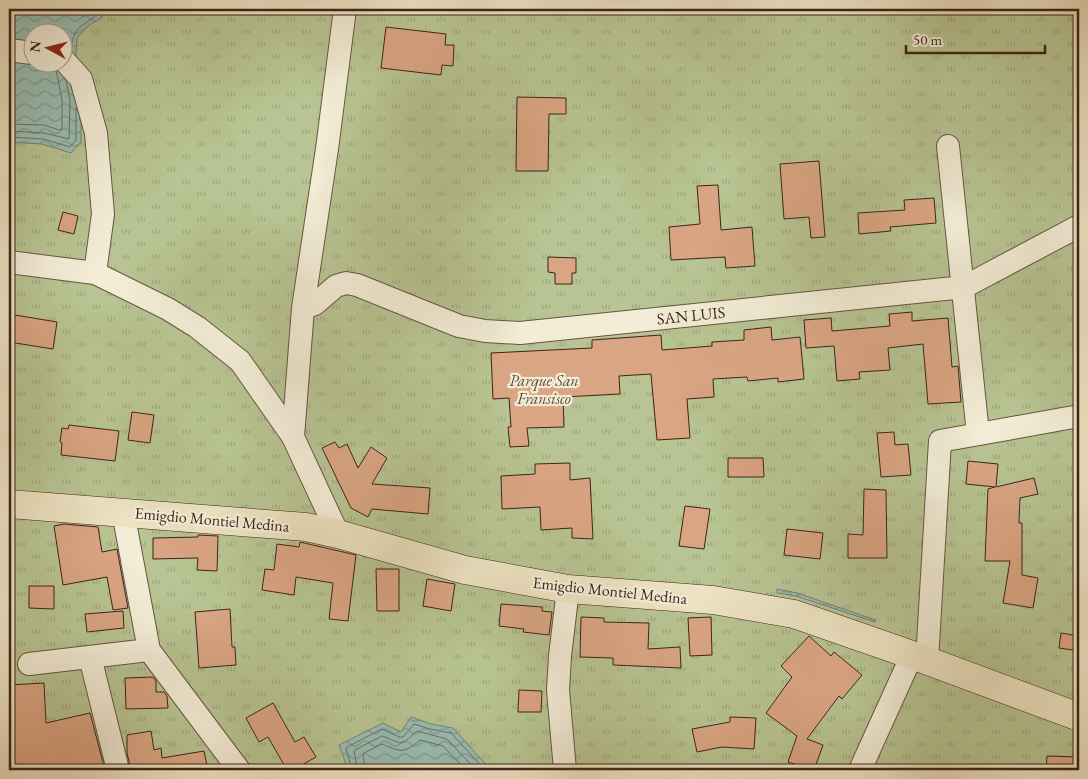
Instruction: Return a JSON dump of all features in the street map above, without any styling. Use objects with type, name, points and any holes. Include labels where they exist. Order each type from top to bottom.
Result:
[{"type":"main road","name":"Emigdio Montiel Medina","points":[[9,504],[306,527],[338,534],[465,570],[568,588],[712,600],[794,614],[1079,717]]},
{"type":"street","points":[[293,437],[303,308],[327,149],[345,9]]},
{"type":"street","points":[[9,50],[22,52]]},
{"type":"street","points":[[72,68],[82,79],[96,133],[103,214],[95,273]]},
{"type":"street","points":[[948,146],[977,427]]},
{"type":"street","name":"SAN LUIS","points":[[303,308],[315,304],[336,286],[346,283],[357,285],[459,326],[520,333],[964,287],[1079,226]]},
{"type":"street","points":[[9,262],[95,273],[168,309],[196,327],[240,361],[293,437],[338,534]]},
{"type":"street","points":[[860,770],[920,658],[940,441],[977,427],[1079,416]]},
{"type":"street","points":[[123,512],[149,650],[239,770]]},
{"type":"street","points":[[565,770],[558,690],[568,588]]},
{"type":"street","points":[[29,664],[149,650]]},
{"type":"street","points":[[90,657],[118,770]]},
{"type":"green space","name":"Parque San Fransisco","points":[[9,9],[1079,9],[1079,770],[9,770]]},
{"type":"water","points":[[9,9],[108,9],[101,18],[88,26],[77,38],[75,69],[81,98],[81,142],[71,153],[42,144],[9,142]]},
{"type":"water","points":[[777,589],[797,593],[876,620],[875,622],[796,596],[777,593]]},
{"type":"water","points":[[411,717],[431,724],[453,728],[491,770],[348,770],[339,745],[383,723],[401,732]]},
{"type":"building","points":[[386,27],[446,34],[445,45],[454,45],[453,66],[442,65],[441,75],[381,68]]},
{"type":"building","points":[[517,97],[566,98],[566,114],[549,114],[548,171],[516,171]]},
{"type":"building","points":[[819,161],[825,237],[811,238],[809,217],[784,219],[780,164]]},
{"type":"building","points":[[718,185],[721,230],[752,227],[755,266],[726,268],[725,257],[671,260],[669,227],[700,224],[697,186]]},
{"type":"building","points":[[934,198],[936,223],[890,227],[891,231],[859,234],[858,213],[905,210],[904,200]]},
{"type":"building","points":[[63,212],[78,216],[74,234],[58,230]]},
{"type":"building","points":[[548,257],[576,258],[576,273],[572,273],[572,284],[555,284],[555,273],[548,272]]},
{"type":"building","points":[[912,312],[912,321],[948,318],[952,367],[958,366],[961,402],[928,404],[923,344],[888,348],[890,370],[859,372],[860,379],[837,381],[834,346],[806,348],[804,320],[831,318],[832,331],[890,326],[889,314]]},
{"type":"building","points":[[9,314],[57,322],[53,349],[9,342]]},
{"type":"building","points":[[771,327],[772,340],[800,337],[804,379],[778,382],[778,378],[748,381],[747,377],[713,379],[714,397],[687,399],[690,438],[657,440],[651,374],[619,376],[620,394],[563,397],[564,427],[527,428],[529,446],[510,447],[508,427],[511,427],[509,398],[493,399],[491,353],[592,348],[592,340],[661,335],[662,350],[712,346],[712,342],[744,340],[744,330]]},
{"type":"building","points":[[132,412],[154,415],[150,443],[128,440]]},
{"type":"building","points":[[69,425],[119,431],[115,461],[61,455],[62,428],[68,429]]},
{"type":"building","points":[[894,432],[895,445],[908,444],[911,475],[881,477],[877,433]]},
{"type":"building","points":[[335,442],[339,448],[347,444],[358,468],[371,447],[387,458],[372,484],[430,488],[428,514],[372,509],[368,517],[351,508],[322,448]]},
{"type":"building","points":[[728,458],[763,458],[764,477],[728,477]]},
{"type":"building","points":[[968,461],[998,464],[996,487],[1034,478],[1038,494],[1020,498],[1019,523],[1022,523],[1022,575],[1038,578],[1033,608],[1003,603],[1010,561],[985,561],[988,489],[995,487],[966,484]]},
{"type":"building","points":[[570,463],[570,480],[590,478],[593,539],[572,538],[572,528],[541,530],[540,507],[502,509],[501,476],[535,474],[535,464]]},
{"type":"building","points":[[864,489],[886,490],[887,558],[848,558],[848,534],[863,535]]},
{"type":"building","points":[[685,506],[710,509],[704,549],[679,546]]},
{"type":"building","points":[[64,524],[98,527],[102,552],[117,549],[128,608],[113,610],[107,577],[63,585],[54,526]]},
{"type":"building","points":[[787,529],[823,533],[820,559],[784,555]]},
{"type":"building","points":[[198,535],[218,536],[217,571],[197,570],[198,558],[153,559],[153,538],[198,537]]},
{"type":"building","points":[[300,542],[356,555],[348,621],[329,619],[333,583],[296,577],[294,595],[262,590],[265,569],[274,570],[277,544],[299,547]]},
{"type":"building","points":[[376,569],[399,569],[399,611],[377,611]]},
{"type":"building","points":[[427,579],[455,584],[451,611],[423,606]]},
{"type":"building","points":[[29,586],[54,586],[54,609],[29,608]]},
{"type":"building","points":[[501,604],[542,607],[542,611],[552,612],[549,635],[523,632],[524,629],[499,626]]},
{"type":"building","points":[[230,609],[232,647],[235,647],[236,665],[199,668],[195,612]]},
{"type":"building","points":[[123,611],[124,628],[87,632],[85,614]]},
{"type":"building","points":[[581,617],[604,618],[604,622],[649,623],[648,649],[680,647],[681,668],[613,665],[613,658],[580,657]]},
{"type":"building","points":[[711,617],[712,655],[690,656],[688,618]]},
{"type":"building","points":[[1061,633],[1079,636],[1079,651],[1059,648]]},
{"type":"building","points":[[809,636],[831,656],[834,652],[862,675],[842,699],[839,696],[807,739],[823,745],[814,770],[788,762],[797,736],[766,713],[792,677],[781,666]]},
{"type":"building","points":[[153,677],[156,681],[156,692],[164,692],[167,696],[168,708],[126,709],[125,678]]},
{"type":"building","points":[[44,683],[46,723],[90,713],[105,770],[9,769],[9,685]]},
{"type":"building","points":[[519,690],[542,691],[541,712],[518,712]]},
{"type":"building","points":[[273,703],[295,742],[304,737],[316,757],[293,770],[287,770],[268,737],[259,742],[246,718]]},
{"type":"building","points":[[730,717],[756,718],[754,749],[722,747],[697,752],[692,729],[730,722]]},
{"type":"building","points":[[151,731],[154,750],[161,748],[162,758],[204,751],[208,770],[131,770],[127,753],[127,735]]},
{"type":"building","points":[[1047,756],[1079,757],[1079,770],[1046,770]]}]
